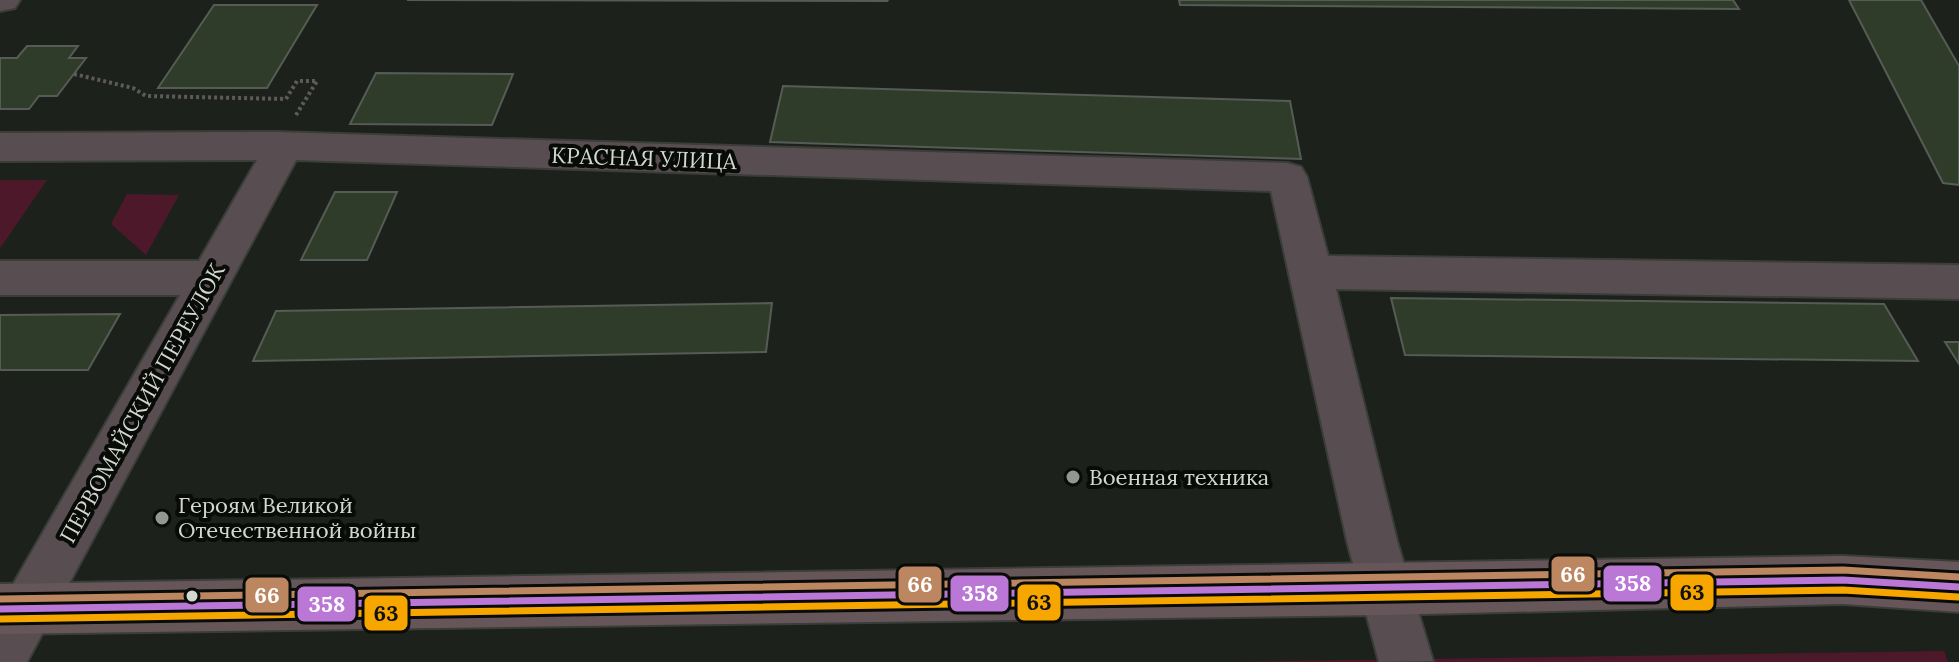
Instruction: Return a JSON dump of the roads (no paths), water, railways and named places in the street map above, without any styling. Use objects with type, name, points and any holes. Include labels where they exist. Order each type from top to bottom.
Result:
[{"type":"main road","points":[[14,609],[1383,590],[1843,580],[1959,587]]},
{"type":"street","name":"КРАСНАЯ УЛИЦА","points":[[0,147],[280,146],[1287,177],[1314,272]]},
{"type":"street","name":"ПЕРВОМАЙСКИЙ ПЕРЕУЛОК","points":[[0,659],[14,609],[212,278],[280,146]]},
{"type":"street","points":[[1406,661],[1383,590],[1314,272],[1959,282]]},
{"type":"street","points":[[0,278],[212,278]]},
{"type":"place","name":"Военная техника","points":[[1073,477]]},
{"type":"place","name":"Героям Великой Отечественной войны","points":[[162,518]]}]
